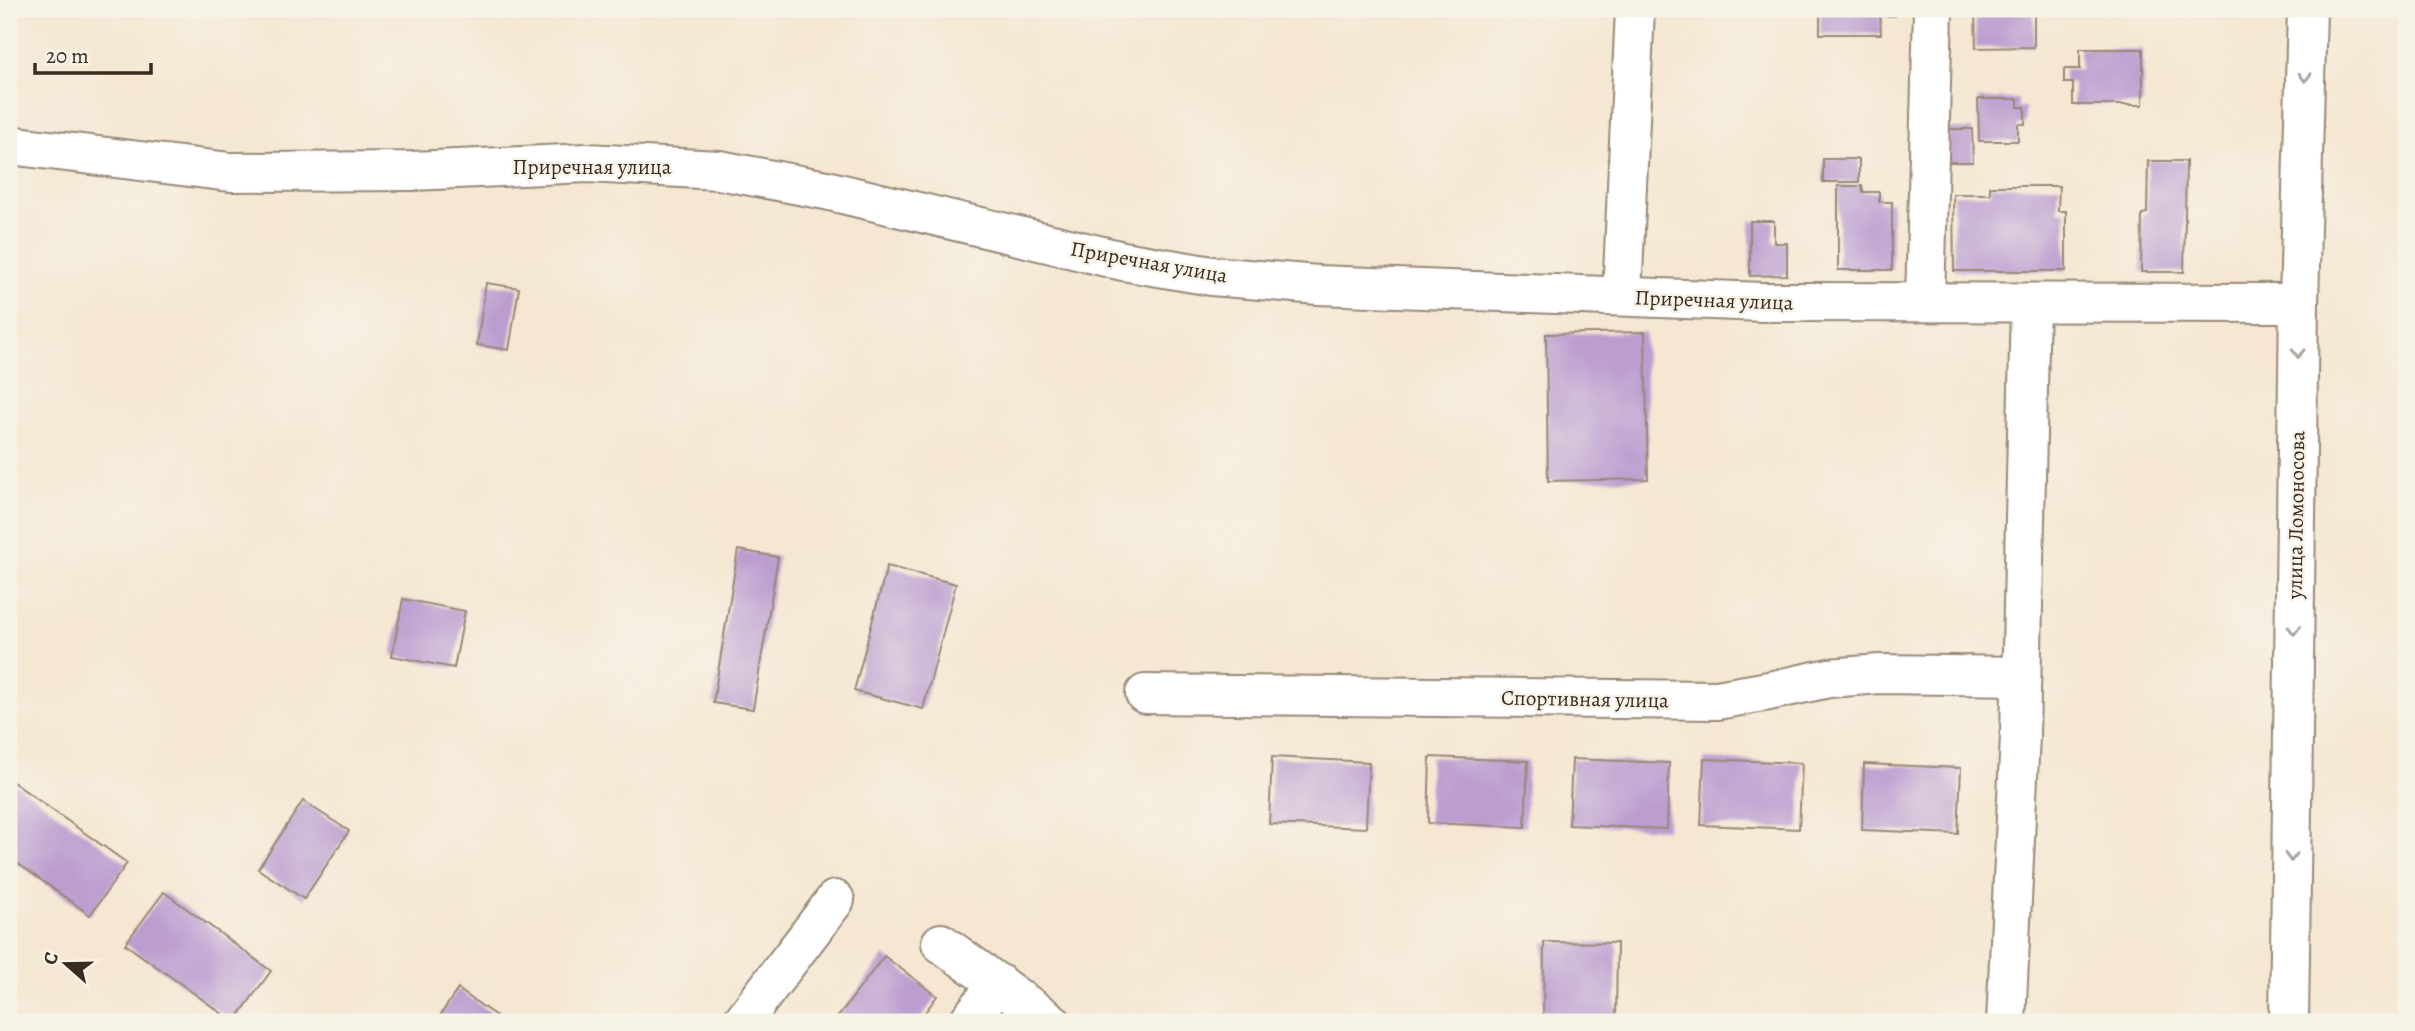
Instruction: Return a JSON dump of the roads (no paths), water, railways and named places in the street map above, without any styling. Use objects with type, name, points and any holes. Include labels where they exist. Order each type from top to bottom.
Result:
[{"type":"street","points":[[1623,275],[1634,9]]},
{"type":"street","points":[[1925,302],[1933,9]]},
{"type":"street","name":"улица Ломоносова","points":[[2289,1022],[2299,303],[2307,9]]},
{"type":"street","name":"Приречная улица","points":[[9,145],[230,172],[412,171],[587,163],[719,170],[826,190],[1123,261],[1212,276],[1318,285],[1695,300],[2299,303]]},
{"type":"street","points":[[2006,1022],[2021,676],[2030,303]]},
{"type":"street","name":"Спортивная улица","points":[[1145,694],[1717,700],[1842,677],[1880,674],[2021,676]]},
{"type":"street","points":[[743,1022],[835,900]]},
{"type":"street","points":[[941,943],[1051,1022]]},
{"type":"street","points":[[968,1022],[998,983]]}]
